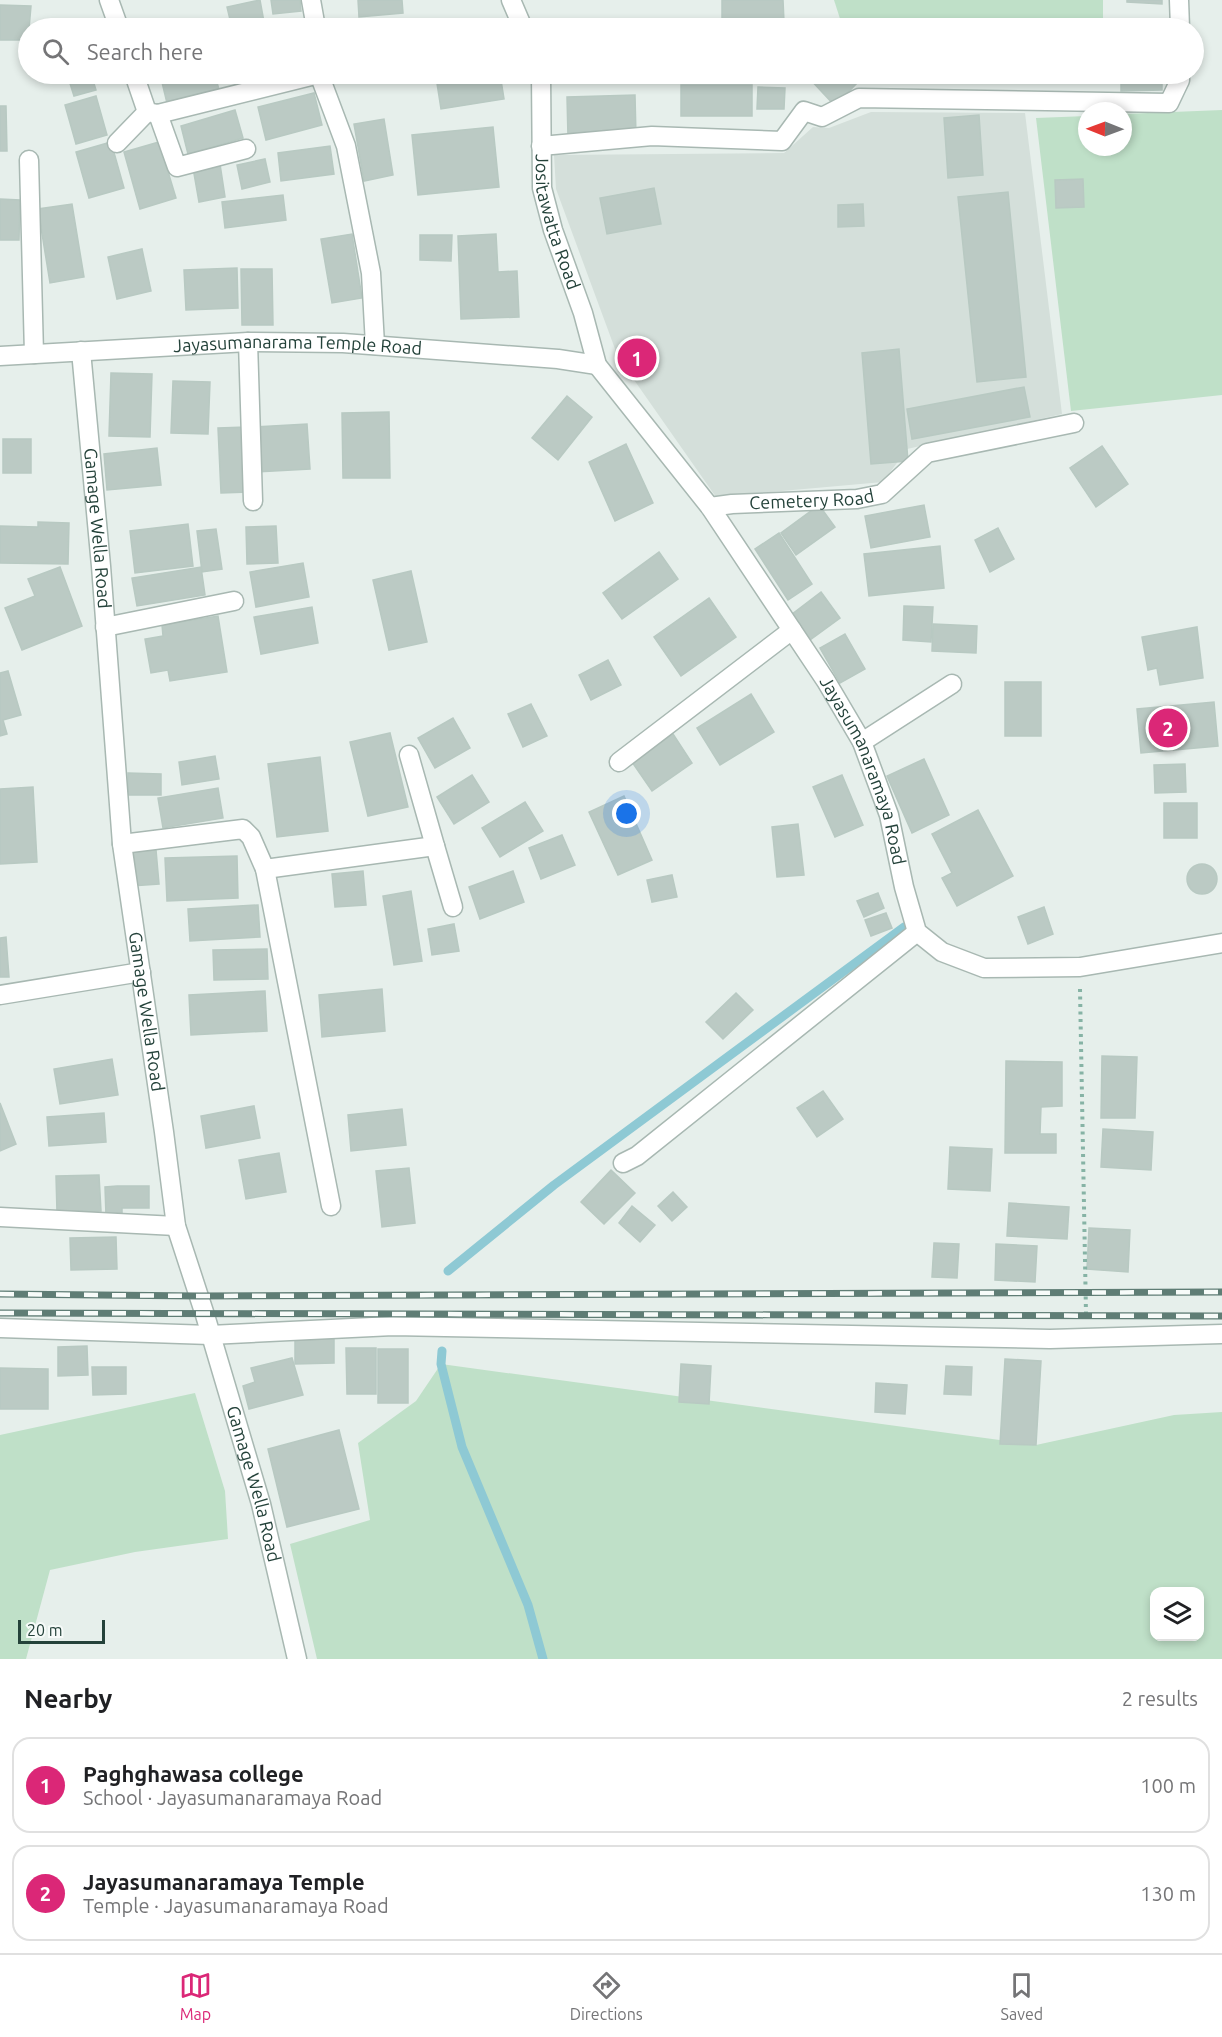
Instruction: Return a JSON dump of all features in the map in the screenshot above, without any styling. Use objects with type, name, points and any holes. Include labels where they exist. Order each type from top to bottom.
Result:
[{"type":"street","points":[[109,0],[115,18]]},
{"type":"street","points":[[311,0],[314,18]]},
{"type":"street","points":[[511,0],[519,18]]},
{"type":"street","points":[[1179,0],[1180,18]]},
{"type":"street","points":[[139,84],[177,167],[246,149]]},
{"type":"street","points":[[117,143],[152,113],[276,84]]},
{"type":"street","points":[[323,84],[346,146],[371,273],[375,345]]},
{"type":"street","name":"Jositawatta Road","points":[[541,84],[542,188],[583,313],[597,365]]},
{"type":"street","points":[[541,146],[652,136],[782,141],[804,111],[822,117],[859,98],[1169,103],[1178,84]]},
{"type":"street","points":[[29,160],[34,354]]},
{"type":"street","points":[[248,342],[253,501]]},
{"type":"street","name":"Jayasumanarama Temple Road","points":[[0,356],[248,342],[375,345],[558,359],[597,365]]},
{"type":"street","name":"Gamage Wella Road","points":[[81,351],[122,844],[176,1226],[261,1504],[297,1659]]},
{"type":"street","name":"Jayasumanaramaya Road","points":[[597,365],[710,507],[826,681],[862,742],[889,815],[904,887],[917,932]]},
{"type":"street","name":"Cemetery Road","points":[[710,507],[856,499],[882,494],[927,453],[1074,423]]},
{"type":"street","points":[[105,627],[234,601]]},
{"type":"street","points":[[619,762],[792,630]]},
{"type":"street","points":[[862,742],[952,684]]},
{"type":"street","points":[[409,755],[453,908]]},
{"type":"street","points":[[122,844],[243,829],[251,837],[265,869],[331,1206]]},
{"type":"street","points":[[265,869],[435,846]]},
{"type":"street","points":[[623,1163],[637,1156],[917,932],[942,952],[984,968],[1080,967],[1222,943]]},
{"type":"street","points":[[0,995],[141,972]]},
{"type":"street","points":[[0,1217],[176,1226]]},
{"type":"street","points":[[0,1328],[210,1335],[393,1326],[1087,1338],[1222,1334]]},
{"type":"path","points":[[1080,967],[1087,1338]]},
{"type":"shaded area","points":[[871,112],[1025,113],[1062,414],[907,449],[883,482],[716,497],[618,357],[556,189],[554,155],[784,153],[813,127],[829,128]]},
{"type":"green space","points":[[834,0],[1103,0],[1103,18],[840,18]]},
{"type":"green space","points":[[1222,110],[1222,395],[1071,411],[1036,118],[1078,116],[1078,156],[1132,156],[1132,114]]},
{"type":"green space","points":[[441,1364],[1036,1445],[1174,1415],[1222,1412],[1222,1659],[317,1659],[290,1544],[370,1520],[358,1443],[416,1401]]},
{"type":"green space","points":[[195,1393],[225,1491],[228,1539],[135,1552],[50,1570],[26,1659],[0,1659],[0,1435]]},
{"type":"building","points":[[260,0],[263,18],[230,18],[227,7]]},
{"type":"building","points":[[271,0],[300,0],[301,11],[273,14]]},
{"type":"building","points":[[358,0],[402,0],[403,13],[359,17]]},
{"type":"building","points":[[722,0],[783,0],[784,18],[722,18]]},
{"type":"building","points":[[1127,0],[1162,0],[1162,4],[1127,2]]},
{"type":"building","points":[[0,5],[31,6],[30,18],[18,18],[18,40],[0,40]]},
{"type":"building","points":[[70,84],[94,84],[96,90],[74,96]]},
{"type":"building","points":[[162,84],[218,84],[219,90],[167,103]]},
{"type":"building","points":[[437,84],[502,84],[504,99],[441,109]]},
{"type":"building","points":[[815,84],[856,84],[835,106]]},
{"type":"building","points":[[1121,84],[1162,84],[1162,90],[1121,91]]},
{"type":"building","points":[[681,85],[752,85],[752,116],[681,116]]},
{"type":"building","points":[[758,87],[785,88],[784,109],[757,109]]},
{"type":"building","points":[[314,93],[322,125],[266,140],[258,107]]},
{"type":"building","points":[[635,95],[636,136],[568,137],[567,97]]},
{"type":"building","points":[[96,96],[107,135],[76,144],[65,105]]},
{"type":"building","points":[[0,106],[6,106],[7,151],[0,151]]},
{"type":"building","points":[[235,110],[243,138],[188,154],[181,126]]},
{"type":"building","points":[[979,115],[983,175],[948,178],[944,118]]},
{"type":"building","points":[[384,119],[393,175],[364,181],[354,124]]},
{"type":"building","points":[[493,127],[499,187],[418,195],[412,135]]},
{"type":"building","points":[[111,142],[124,188],[89,198],[76,152]]},
{"type":"building","points":[[159,142],[176,198],[140,209],[124,152]]},
{"type":"building","points":[[330,146],[334,174],[281,181],[278,153]]},
{"type":"building","points":[[265,159],[270,182],[242,189],[237,165]]},
{"type":"building","points":[[220,164],[225,197],[199,202],[193,168]]},
{"type":"building","points":[[1083,179],[1084,207],[1056,208],[1055,180]]},
{"type":"building","points":[[654,188],[661,224],[607,234],[600,198]]},
{"type":"building","points":[[1008,192],[1026,377],[977,382],[958,197]]},
{"type":"building","points":[[283,195],[286,220],[225,228],[222,202]]},
{"type":"building","points":[[0,199],[20,200],[19,240],[0,240]]},
{"type":"building","points":[[72,204],[84,277],[50,283],[38,209]]},
{"type":"building","points":[[863,204],[864,226],[838,227],[838,205]]},
{"type":"building","points":[[352,234],[362,298],[332,303],[321,239]]},
{"type":"building","points":[[496,234],[498,272],[517,271],[519,317],[461,319],[458,236]]},
{"type":"building","points":[[420,235],[452,235],[451,261],[420,260]]},
{"type":"building","points":[[142,249],[151,291],[117,299],[108,257]]},
{"type":"building","points":[[237,268],[238,308],[186,310],[184,270]]},
{"type":"building","points":[[241,269],[272,269],[273,325],[242,325]]},
{"type":"building","points":[[899,349],[908,461],[871,464],[862,353]]},
{"type":"building","points":[[111,373],[152,374],[150,437],[109,436]]},
{"type":"building","points":[[173,381],[210,382],[208,434],[171,433]]},
{"type":"building","points":[[1024,387],[1030,417],[912,439],[907,409]]},
{"type":"building","points":[[567,396],[592,417],[558,460],[532,438]]},
{"type":"building","points":[[389,412],[390,478],[343,478],[342,413]]},
{"type":"building","points":[[307,424],[310,469],[256,472],[254,427]]},
{"type":"building","points":[[246,427],[249,492],[221,493],[218,428]]},
{"type":"building","points":[[3,439],[31,439],[31,473],[3,473]]},
{"type":"building","points":[[626,444],[653,503],[615,521],[589,462]]},
{"type":"building","points":[[1102,446],[1128,484],[1096,507],[1070,468]]},
{"type":"building","points":[[157,448],[161,485],[107,490],[104,454]]},
{"type":"building","points":[[819,505],[835,527],[796,555],[781,533]]},
{"type":"building","points":[[924,505],[930,537],[871,548],[865,516]]},
{"type":"building","points":[[38,522],[69,523],[68,564],[0,563],[0,526],[38,527]]},
{"type":"building","points":[[188,524],[193,566],[135,573],[130,531]]},
{"type":"building","points":[[276,526],[278,563],[247,564],[246,527]]},
{"type":"building","points":[[998,528],[1014,559],[990,572],[975,540]]},
{"type":"building","points":[[216,529],[222,569],[202,572],[197,531]]},
{"type":"building","points":[[779,533],[812,584],[788,600],[755,549]]},
{"type":"building","points":[[940,546],[944,588],[869,596],[864,554]]},
{"type":"building","points":[[659,552],[678,579],[622,619],[603,593]]},
{"type":"building","points":[[303,563],[309,597],[256,607],[250,572]]},
{"type":"building","points":[[60,567],[82,626],[22,650],[5,608],[35,596],[28,579]]},
{"type":"building","points":[[201,567],[205,595],[137,606],[132,578]]},
{"type":"building","points":[[411,571],[427,642],[389,650],[373,580]]},
{"type":"building","points":[[821,592],[840,618],[810,640],[791,615]]},
{"type":"building","points":[[709,598],[736,637],[681,676],[654,637]]},
{"type":"building","points":[[904,606],[933,607],[931,642],[903,640]]},
{"type":"building","points":[[312,607],[318,643],[261,654],[254,617]]},
{"type":"building","points":[[218,616],[227,672],[170,681],[168,670],[151,673],[145,639],[163,636],[162,625]]},
{"type":"building","points":[[933,624],[977,626],[976,653],[932,651]]},
{"type":"building","points":[[1197,627],[1203,678],[1160,685],[1157,668],[1148,670],[1142,637]]},
{"type":"building","points":[[845,634],[865,669],[840,683],[820,648]]},
{"type":"building","points":[[608,660],[621,685],[591,700],[579,675]]},
{"type":"building","points":[[8,671],[21,715],[3,720],[7,734],[0,736],[0,673]]},
{"type":"building","points":[[1005,682],[1041,682],[1041,736],[1005,736]]},
{"type":"building","points":[[751,694],[774,732],[720,765],[697,728]]},
{"type":"building","points":[[1214,702],[1218,746],[1141,753],[1137,709]]},
{"type":"building","points":[[531,704],[547,736],[523,747],[508,714]]},
{"type":"building","points":[[453,718],[470,748],[435,768],[418,738]]},
{"type":"building","points":[[390,733],[408,807],[368,816],[350,742]]},
{"type":"building","points":[[673,734],[692,763],[652,791],[632,762]]},
{"type":"building","points":[[215,756],[219,779],[182,785],[179,762]]},
{"type":"building","points":[[320,757],[328,831],[277,837],[268,764]]},
{"type":"building","points":[[924,759],[949,815],[912,833],[887,776]]},
{"type":"building","points":[[1185,764],[1186,792],[1155,793],[1154,765]]},
{"type":"building","points":[[128,773],[161,774],[161,795],[128,795]]},
{"type":"building","points":[[472,775],[489,802],[454,824],[437,797]]},
{"type":"building","points":[[842,775],[863,825],[835,837],[813,787]]},
{"type":"building","points":[[33,787],[37,862],[0,864],[0,789]]},
{"type":"building","points":[[218,788],[223,818],[163,828],[158,798]]},
{"type":"building","points":[[624,796],[652,860],[618,875],[589,812]]},
{"type":"building","points":[[525,802],[543,831],[500,857],[482,828]]},
{"type":"building","points":[[1164,803],[1197,803],[1197,838],[1164,838]]},
{"type":"building","points":[[978,810],[1013,876],[957,906],[942,878],[952,873],[932,834]]},
{"type":"building","points":[[798,824],[804,875],[777,877],[772,827]]},
{"type":"building","points":[[562,835],[575,865],[541,879],[529,848]]},
{"type":"building","points":[[156,850],[159,884],[131,886],[129,852]]},
{"type":"building","points":[[237,856],[238,898],[167,901],[165,858]]},
{"type":"building","points":[[1202,864],[1213,868],[1217,879],[1213,890],[1202,894],[1191,890],[1187,879],[1191,868]]},
{"type":"building","points":[[363,871],[366,905],[335,907],[332,874]]},
{"type":"building","points":[[513,871],[524,902],[480,919],[469,887]]},
{"type":"building","points":[[672,875],[677,897],[652,902],[647,880]]},
{"type":"building","points":[[411,891],[422,961],[394,965],[383,896]]},
{"type":"building","points":[[878,893],[884,908],[864,917],[857,901]]},
{"type":"building","points":[[258,905],[260,937],[190,941],[188,909]]},
{"type":"building","points":[[1044,907],[1053,934],[1028,944],[1018,917]]},
{"type":"building","points":[[886,913],[892,928],[871,936],[865,920]]},
{"type":"building","points":[[454,924],[459,951],[432,955],[428,929]]},
{"type":"building","points":[[6,937],[9,977],[0,977],[0,938]]},
{"type":"building","points":[[267,949],[268,979],[214,980],[213,950]]},
{"type":"building","points":[[382,989],[385,1031],[322,1037],[319,995]]},
{"type":"building","points":[[265,991],[267,1031],[191,1035],[189,995]]},
{"type":"building","points":[[736,993],[753,1010],[723,1039],[706,1022]]},
{"type":"building","points":[[1102,1056],[1137,1057],[1135,1118],[1101,1118]]},
{"type":"building","points":[[112,1059],[118,1095],[60,1104],[54,1069]]},
{"type":"building","points":[[1006,1061],[1062,1062],[1062,1106],[1041,1107],[1040,1134],[1056,1134],[1056,1153],[1005,1153]]},
{"type":"building","points":[[823,1091],[843,1119],[817,1137],[797,1108]]},
{"type":"building","points":[[0,1103],[16,1144],[0,1151]]},
{"type":"building","points":[[254,1106],[260,1138],[206,1148],[201,1116]]},
{"type":"building","points":[[402,1109],[406,1145],[351,1151],[348,1115]]},
{"type":"building","points":[[104,1113],[106,1142],[49,1146],[47,1117]]},
{"type":"building","points":[[1103,1129],[1153,1132],[1151,1170],[1101,1167]]},
{"type":"building","points":[[950,1147],[992,1149],[990,1191],[948,1189]]},
{"type":"building","points":[[279,1153],[286,1192],[246,1199],[239,1160]]},
{"type":"building","points":[[409,1168],[415,1223],[382,1227],[376,1171]]},
{"type":"building","points":[[611,1170],[635,1193],[604,1224],[581,1202]]},
{"type":"building","points":[[99,1175],[101,1211],[57,1212],[56,1176]]},
{"type":"building","points":[[149,1186],[149,1208],[122,1208],[122,1215],[106,1216],[105,1187]]},
{"type":"building","points":[[673,1192],[687,1207],[672,1221],[658,1206]]},
{"type":"building","points":[[1009,1203],[1069,1207],[1067,1239],[1007,1236]]},
{"type":"building","points":[[632,1206],[655,1225],[640,1242],[619,1223]]},
{"type":"building","points":[[1089,1228],[1130,1230],[1128,1272],[1087,1269]]},
{"type":"building","points":[[116,1237],[117,1269],[71,1270],[70,1238]]},
{"type":"building","points":[[934,1243],[959,1244],[957,1278],[932,1277]]},
{"type":"building","points":[[996,1244],[1037,1246],[1035,1282],[995,1280]]},
{"type":"building","points":[[295,1331],[334,1331],[334,1363],[295,1364]]},
{"type":"building","points":[[87,1346],[88,1375],[58,1376],[58,1347]]},
{"type":"building","points":[[346,1348],[376,1348],[376,1394],[347,1394]]},
{"type":"building","points":[[378,1349],[408,1349],[408,1403],[378,1403]]},
{"type":"building","points":[[292,1358],[303,1395],[249,1409],[243,1386],[255,1382],[251,1368]]},
{"type":"building","points":[[1005,1359],[1041,1361],[1036,1445],[1000,1444]]},
{"type":"building","points":[[681,1364],[711,1366],[709,1404],[679,1402]]},
{"type":"building","points":[[946,1366],[972,1367],[971,1395],[944,1394]]},
{"type":"building","points":[[92,1367],[126,1367],[126,1394],[93,1395]]},
{"type":"building","points":[[0,1368],[48,1369],[48,1409],[0,1409]]},
{"type":"building","points":[[876,1383],[907,1385],[905,1414],[875,1412]]},
{"type":"building","points":[[339,1430],[359,1509],[287,1527],[268,1449]]},
{"type":"waterway","points":[[448,1271],[554,1185],[904,927]]},
{"type":"waterway","points":[[442,1351],[441,1364],[462,1447],[528,1605],[543,1659]]},
{"type":"railway","points":[[0,1294],[199,1296],[1222,1292]]},
{"type":"railway","points":[[0,1313],[1222,1316]]},
{"type":"place","name":"Paghghawasa college","points":[[637,358]]},
{"type":"place","name":"Jayasumanaramaya Temple","points":[[1168,728]]}]
